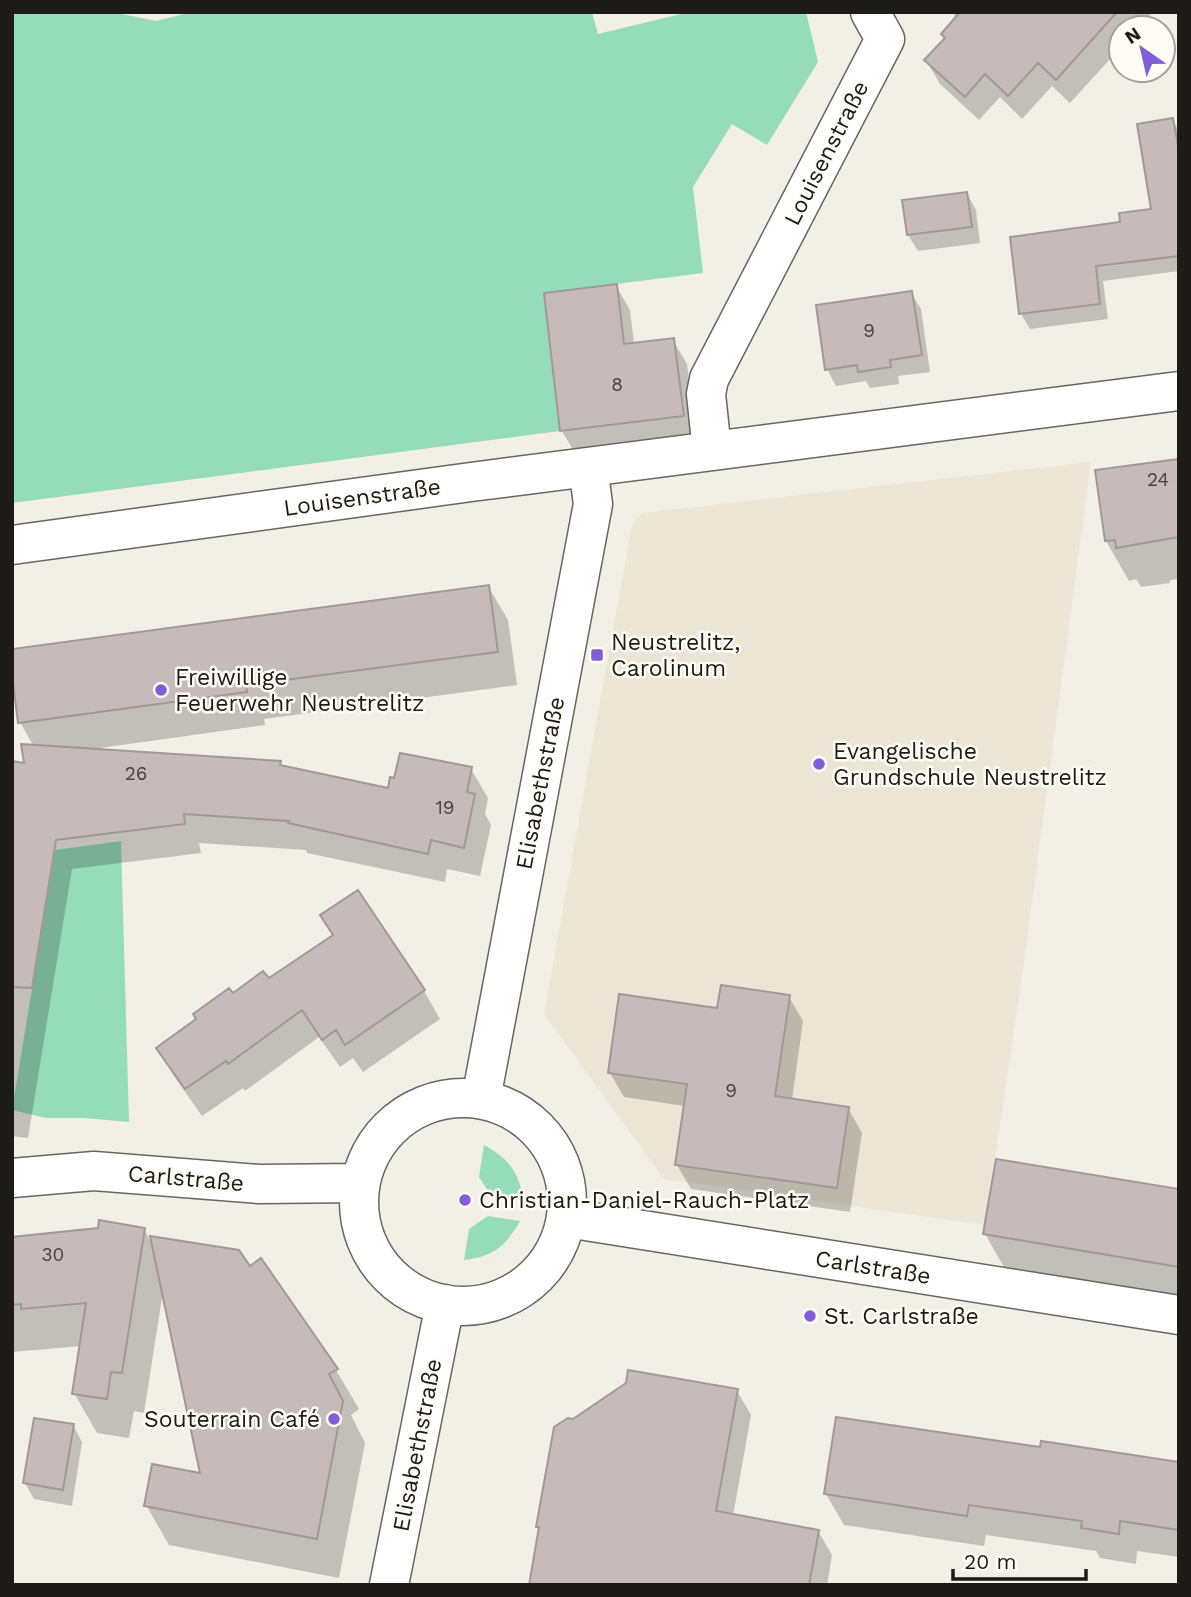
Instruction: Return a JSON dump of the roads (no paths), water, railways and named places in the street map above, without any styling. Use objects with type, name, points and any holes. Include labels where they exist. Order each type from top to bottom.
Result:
[{"type":"street","name":"Louisenstraße","points":[[712,451],[706,394],[709,379],[885,39],[870,12]]},
{"type":"street","name":"Louisenstraße","points":[[12,545],[1179,391]]},
{"type":"street","name":"Elisabethstraße","points":[[481,1099],[593,504],[588,467]]},
{"type":"street","points":[[450,1098],[481,1099],[513,1110],[539,1129],[558,1155],[567,1186],[567,1218],[557,1249],[537,1276],[511,1296],[479,1305],[445,1304],[415,1295],[389,1275],[370,1248],[360,1216],[360,1183],[371,1153],[391,1126],[418,1108],[450,1098]]},
{"type":"street","name":"Carlstraße","points":[[12,1178],[94,1171],[258,1184],[360,1183]]},
{"type":"street","name":"Carlstraße","points":[[567,1218],[1179,1315]]},
{"type":"street","name":"Elisabethstraße","points":[[389,1585],[445,1304]]},
{"type":"place","name":"Neustrelitz, Carolinum","points":[[597,655]]},
{"type":"place","name":"Freiwillige Feuerwehr Neustrelitz","points":[[161,690]]},
{"type":"place","name":"Evangelische Grundschule Neustrelitz","points":[[819,764]]},
{"type":"place","name":"Christian-Daniel-Rauch-Platz","points":[[465,1200]]},
{"type":"place","name":"St. Carlstraße","points":[[810,1316]]},
{"type":"place","name":"Souterrain Café","points":[[334,1419]]}]
